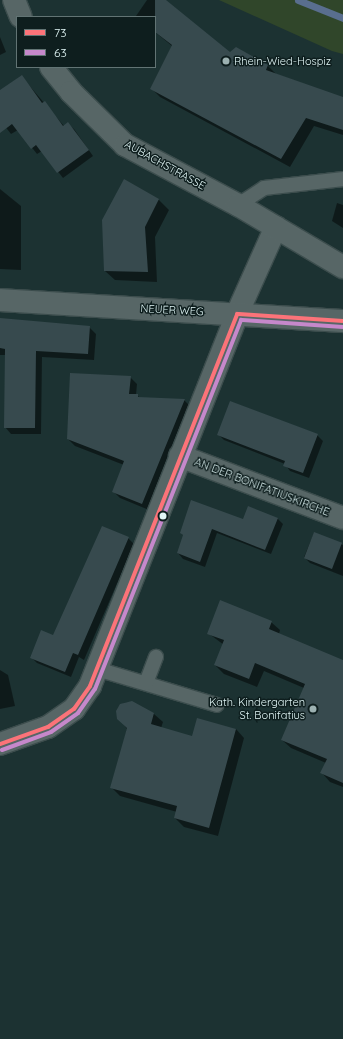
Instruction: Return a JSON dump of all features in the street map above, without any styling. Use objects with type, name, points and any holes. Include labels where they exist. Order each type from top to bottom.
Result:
[{"type":"street","points":[[14,0],[21,16]]},
{"type":"street","name":"AUBACHSTRASSE","points":[[52,68],[71,92],[125,145],[238,205],[343,267]]},
{"type":"street","points":[[0,744],[48,727],[74,709],[90,686],[237,314],[276,227]]},
{"type":"street","name":"NEUER WEG","points":[[0,300],[343,321]]},
{"type":"street","name":"AN DER BONIFATIUSKIRCHE","points":[[180,456],[343,518]]},
{"type":"lane","points":[[238,205],[264,188],[343,179]]},
{"type":"lane","points":[[146,683],[156,656]]},
{"type":"lane","points":[[97,668],[217,705]]},
{"type":"green space","points":[[219,0],[343,0],[343,54],[332,51]]},
{"type":"building","points":[[155,0],[166,0],[230,52],[236,47],[268,65],[266,70],[343,97],[343,130],[306,118],[281,159],[150,89],[172,45],[156,33]]},
{"type":"building","points":[[22,75],[42,103],[45,101],[63,126],[68,122],[89,150],[57,173],[36,145],[31,149],[12,124],[0,133],[0,90]]},
{"type":"building","points":[[124,179],[159,199],[145,227],[148,272],[104,271],[102,220]]},
{"type":"building","points":[[0,318],[90,326],[88,354],[36,351],[35,428],[4,428],[5,349],[0,348]]},
{"type":"building","points":[[70,373],[131,376],[129,394],[138,394],[138,397],[185,399],[142,504],[112,492],[124,461],[67,439]]},
{"type":"building","points":[[230,401],[318,434],[303,473],[283,466],[285,461],[217,435]]},
{"type":"building","points":[[191,500],[243,519],[248,506],[278,518],[265,550],[212,529],[200,562],[177,553],[183,535],[180,533]]},
{"type":"building","points":[[102,526],[129,537],[78,655],[73,653],[65,672],[30,658],[41,630],[53,635]]},
{"type":"building","points":[[314,532],[342,543],[332,569],[304,558]]},
{"type":"building","points":[[220,600],[272,621],[269,629],[343,660],[343,783],[320,773],[327,759],[281,740],[305,684],[255,663],[249,679],[214,665],[224,640],[207,634]]},
{"type":"building","points":[[132,701],[154,713],[151,724],[192,736],[197,718],[236,729],[209,828],[174,818],[177,806],[110,788],[127,728],[117,719],[116,711],[120,704]]},
{"type":"waterway","points":[[298,0],[343,18]]},
{"type":"transit line","name":"73","points":[[0,744],[48,727],[74,709],[90,686],[237,314],[343,321]]},
{"type":"transit line","name":"63","points":[[2,750],[51,732],[78,713],[95,689],[241,320],[343,327]]},
{"type":"place","name":"Rhein-Wied-Hospiz","points":[[226,61]]},
{"type":"place","name":"Kath. Kindergarten St. Bonifatius","points":[[313,709]]}]
